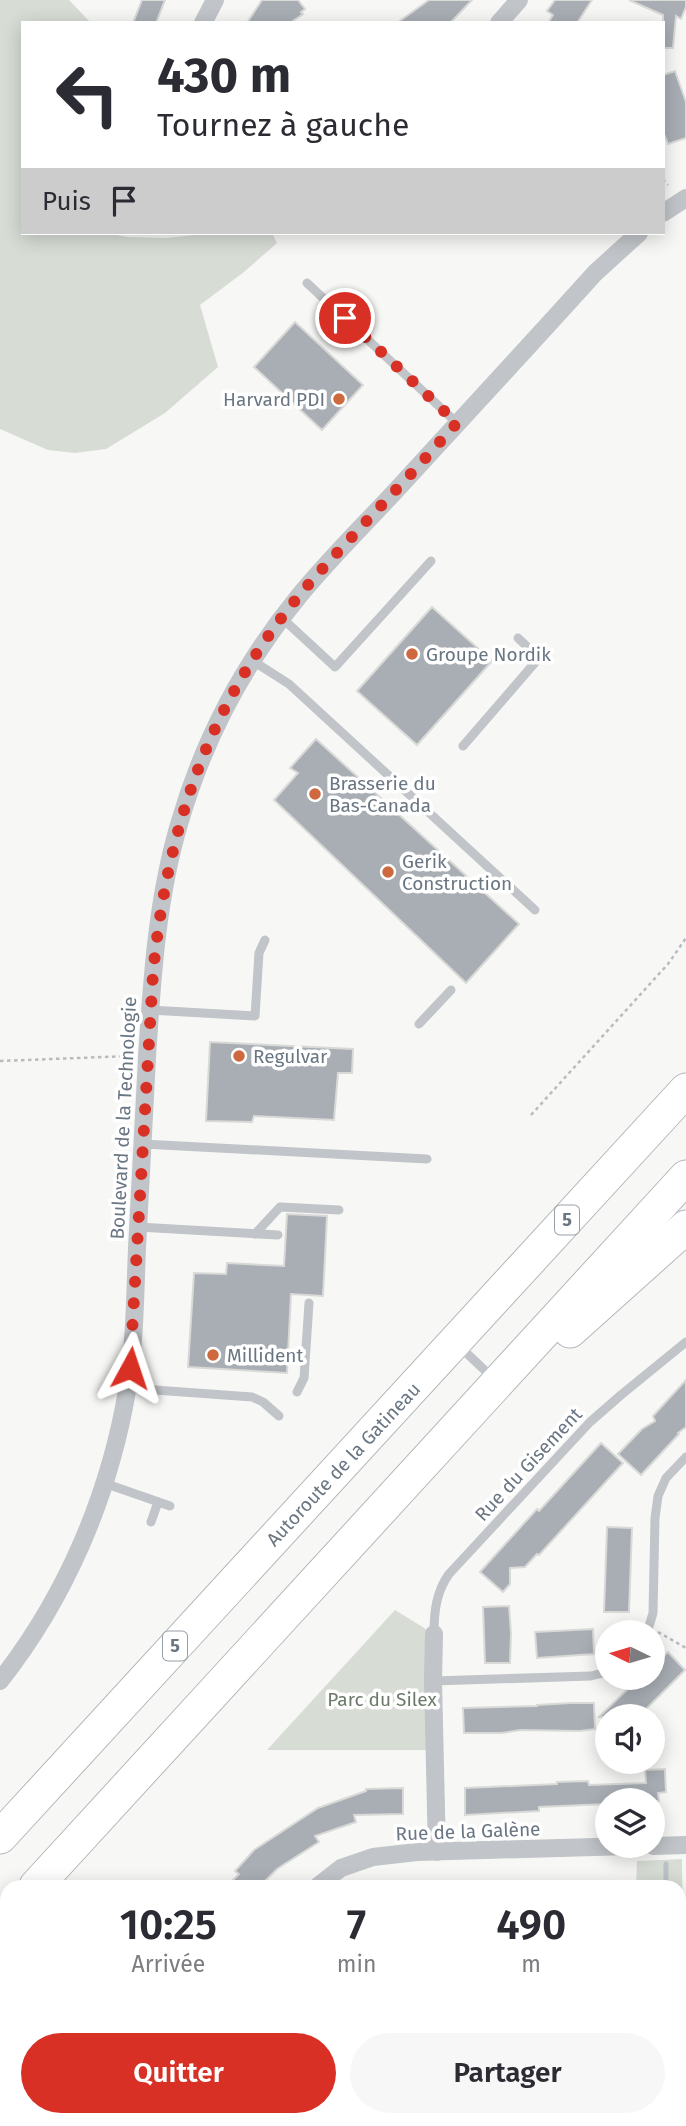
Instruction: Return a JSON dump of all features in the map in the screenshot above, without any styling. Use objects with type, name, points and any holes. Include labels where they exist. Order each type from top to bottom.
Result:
[{"type":"highway","name":"Autoroute de la Gatineau","points":[[0,1837],[686,1090]]},
{"type":"highway","points":[[502,1386],[686,1177]]},
{"type":"highway","points":[[41,1880],[425,1461],[502,1386],[686,1227]]},
{"type":"street","points":[[204,21],[215,0]]},
{"type":"street","points":[[501,21],[519,0]]},
{"type":"street","points":[[665,213],[686,198]]},
{"type":"street","name":"Boulevard de la Technologie","points":[[0,1681],[59,1591],[86,1534],[104,1483],[127,1388],[133,1341],[150,1010],[160,912],[180,821],[211,737],[253,661],[282,618],[317,574],[595,272],[637,235]]},
{"type":"street","points":[[433,1634],[437,1852]]},
{"type":"street","points":[[665,1846],[686,1845]]},
{"type":"street","name":"Rue de la Galène","points":[[326,1880],[356,1861],[397,1854],[595,1847]]},
{"type":"lane","points":[[307,283],[457,423]]},
{"type":"lane","points":[[282,618],[335,667],[431,561]]},
{"type":"lane","points":[[463,746],[539,658],[518,638]]},
{"type":"lane","points":[[253,661],[289,684],[536,910]]},
{"type":"lane","points":[[150,1010],[255,1016],[259,953],[265,940]]},
{"type":"lane","points":[[419,1024],[451,990]]},
{"type":"lane","points":[[142,1144],[428,1159]]},
{"type":"lane","points":[[255,1234],[280,1207],[339,1210]]},
{"type":"lane","points":[[138,1227],[278,1235]]},
{"type":"lane","points":[[297,1392],[304,1378],[309,1303]]},
{"type":"lane","points":[[455,1342],[502,1386]]},
{"type":"lane","name":"Rue du Gisement","points":[[433,1634],[434,1610],[443,1582],[449,1574],[590,1422],[686,1342]]},
{"type":"lane","points":[[127,1388],[252,1397],[263,1402],[279,1416]]},
{"type":"lane","points":[[651,1620],[658,1496],[666,1478],[686,1457]]},
{"type":"lane","points":[[104,1483],[170,1506]]},
{"type":"lane","points":[[151,1522],[158,1502]]},
{"type":"lane","points":[[433,1681],[595,1675]]},
{"type":"path","points":[[665,181],[668,185]]},
{"type":"path","points":[[531,1115],[668,964],[686,939]]},
{"type":"path","points":[[0,1061],[148,1055]]},
{"type":"path","points":[[665,1638],[686,1648]]},
{"type":"green space","points":[[0,0],[69,0],[89,21],[21,21],[21,235],[166,238],[195,235],[273,235],[277,243],[200,305],[218,367],[165,413],[106,449],[75,453],[48,450],[0,429]]},
{"type":"green space","name":"Parc du Silex","points":[[395,1610],[434,1634],[434,1750],[267,1750]]},
{"type":"green space","points":[[682,1859],[682,1880],[636,1880],[637,1861]]},
{"type":"building","points":[[142,0],[165,0],[157,21],[134,21]]},
{"type":"building","points":[[262,0],[298,0],[305,9],[301,12],[303,14],[293,21],[248,21]]},
{"type":"building","points":[[429,0],[472,0],[452,21],[400,21]]},
{"type":"building","points":[[555,0],[592,0],[578,21],[549,21],[553,15],[547,11]]},
{"type":"building","points":[[629,0],[686,0],[681,19],[676,16],[673,48],[665,48],[663,15]]},
{"type":"building","points":[[675,71],[686,102],[686,138],[668,144],[665,136],[665,74]]},
{"type":"building","points":[[295,322],[363,385],[322,430],[254,367]]},
{"type":"building","points":[[432,607],[492,661],[417,745],[357,691]]},
{"type":"building","points":[[316,739],[519,924],[466,983],[274,800],[298,773],[290,768]]},
{"type":"building","points":[[210,1042],[353,1049],[352,1073],[338,1073],[334,1120],[254,1116],[252,1122],[206,1121]]},
{"type":"building","points":[[287,1214],[327,1216],[323,1296],[291,1294],[287,1373],[188,1367],[194,1273],[226,1274],[227,1263],[284,1266]]},
{"type":"building","points":[[686,1380],[686,1427],[641,1475],[618,1454],[642,1429],[655,1421],[653,1416]]},
{"type":"building","points":[[601,1443],[623,1463],[539,1555],[525,1567],[510,1568],[510,1584],[503,1592],[480,1572]]},
{"type":"building","points":[[607,1527],[632,1528],[629,1612],[604,1612]]},
{"type":"building","points":[[509,1606],[510,1663],[485,1663],[483,1607]]},
{"type":"building","points":[[593,1629],[594,1654],[537,1658],[535,1632]]},
{"type":"building","points":[[668,1652],[685,1670],[665,1690],[665,1655]]},
{"type":"building","points":[[627,1690],[665,1690],[651,1704],[612,1704]]},
{"type":"building","points":[[594,1703],[595,1729],[464,1733],[463,1708]]},
{"type":"building","points":[[665,1769],[666,1792],[665,1788],[595,1788],[595,1805],[465,1815],[465,1788],[588,1781],[589,1785],[646,1783],[645,1774],[665,1774]]},
{"type":"building","points":[[403,1788],[403,1814],[354,1815],[356,1822],[315,1836],[319,1842],[277,1869],[266,1880],[233,1880],[239,1874],[235,1871],[254,1850],[318,1808],[366,1789]]},
{"type":"waterway","points":[[666,1864],[666,1880]]},
{"type":"place","name":"Harvard PDI","points":[[339,399]]},
{"type":"place","name":"Groupe Nordik","points":[[412,654]]},
{"type":"place","name":"Brasserie du Bas-Canada","points":[[315,794]]},
{"type":"place","name":"Gerik Construction","points":[[388,872]]},
{"type":"place","name":"Regulvar","points":[[239,1056]]},
{"type":"place","name":"Millident","points":[[213,1355]]},
{"type":"route","points":[[130,1368],[153,973],[167,873],[187,798],[220,717],[282,618],[317,574],[457,423],[345,318]]}]
